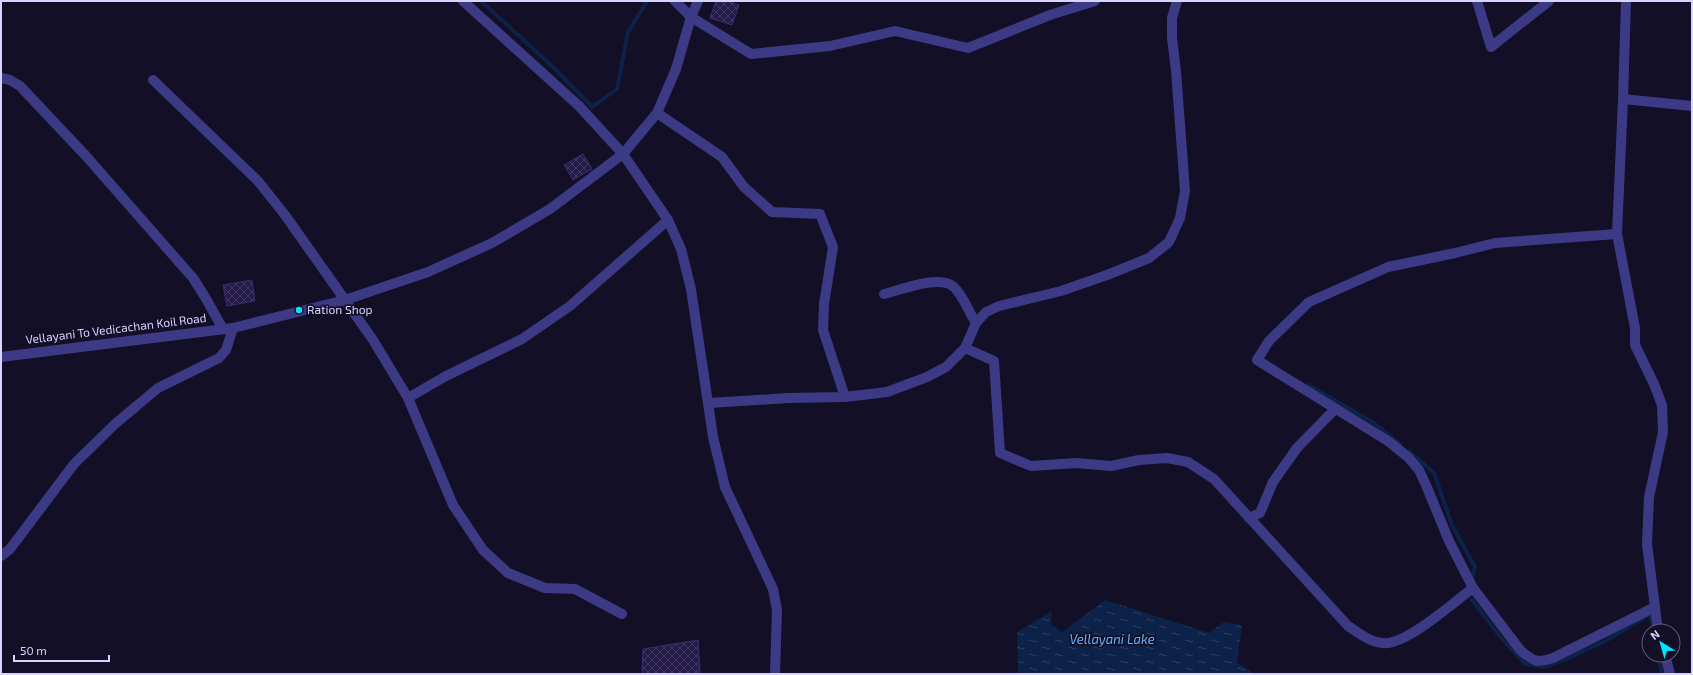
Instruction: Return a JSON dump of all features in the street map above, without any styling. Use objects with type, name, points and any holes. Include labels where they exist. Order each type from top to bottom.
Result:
[{"type":"street","points":[[464,1],[579,106],[623,154],[668,220],[681,249],[692,289],[713,437],[725,487],[773,589],[777,610],[775,674]]},
{"type":"street","points":[[674,1],[691,17],[751,54],[830,46],[895,30],[968,48],[1050,16],[1096,1]]},
{"type":"street","name":"Vellayani To Vedicachan Koil Road","points":[[1,357],[233,328],[346,300],[428,272],[492,243],[550,209],[623,154],[657,113],[676,69],[691,17],[698,1]]},
{"type":"street","points":[[709,403],[788,398],[845,397],[887,392],[927,377],[946,367],[965,348],[976,323],[986,312],[999,306],[1061,291],[1107,275],[1149,258],[1168,242],[1180,218],[1185,191],[1172,38],[1172,18],[1177,1]]},
{"type":"street","points":[[1477,1],[1491,47],[1550,1]]},
{"type":"street","points":[[1626,1],[1617,234],[1635,328],[1635,345],[1654,384],[1662,405],[1663,432],[1649,497],[1647,544],[1657,623]]},
{"type":"street","points":[[1,78],[10,80],[20,86],[86,156],[193,278],[223,329]]},
{"type":"street","points":[[153,80],[258,181],[285,215],[346,300],[373,340],[408,398],[453,506],[483,550],[508,573],[545,588],[575,589],[622,614]]},
{"type":"street","points":[[1623,98],[1692,106]]},
{"type":"street","points":[[657,113],[722,157],[744,186],[772,212],[820,214],[832,247],[824,304],[823,330],[845,397]]},
{"type":"street","points":[[408,398],[446,376],[522,339],[570,306],[668,220]]},
{"type":"street","points":[[1617,234],[1495,243],[1455,254],[1388,267],[1309,302],[1269,341],[1257,360],[1388,441],[1408,457],[1419,470],[1448,541],[1473,588],[1520,651],[1530,658],[1540,662],[1553,658],[1655,607]]},
{"type":"street","points":[[884,294],[931,282],[950,283],[955,287],[961,296],[976,323]]},
{"type":"street","points":[[1,556],[10,549],[74,464],[115,424],[158,388],[219,358],[226,350],[233,328]]},
{"type":"street","points":[[965,348],[994,361],[1000,454],[1031,466],[1076,464],[1112,466],[1139,460],[1167,458],[1188,462],[1214,479],[1348,626],[1369,640],[1384,644],[1397,641],[1410,635],[1473,588]]},
{"type":"street","points":[[1249,518],[1260,514],[1273,482],[1297,448],[1335,409]]},
{"type":"street","points":[[1667,663],[1670,674]]},
{"type":"water","name":"Vellayani Lake","points":[[1105,600],[1209,633],[1224,622],[1242,625],[1237,662],[1254,674],[1018,674],[1017,632],[1052,611],[1051,624],[1062,632]]},
{"type":"building","points":[[716,1],[727,1],[739,5],[732,25],[710,18]]},
{"type":"building","points":[[583,154],[592,169],[573,180],[564,165]]},
{"type":"building","points":[[252,280],[255,301],[227,306],[223,285]]},
{"type":"building","points":[[698,640],[700,674],[642,674],[643,649]]},
{"type":"waterway","points":[[481,1],[555,69],[592,107],[617,89],[628,32],[647,1]]},
{"type":"waterway","points":[[1308,385],[1374,423],[1400,444]]},
{"type":"waterway","points":[[1409,451],[1434,473],[1452,525],[1475,567],[1472,578]]},
{"type":"waterway","points":[[1472,600],[1501,638],[1525,664],[1543,667],[1569,658],[1607,640],[1650,614],[1652,623]]},
{"type":"waterway","points":[[1660,663],[1662,674]]},
{"type":"place","name":"Ration Shop","points":[[299,310]]}]
